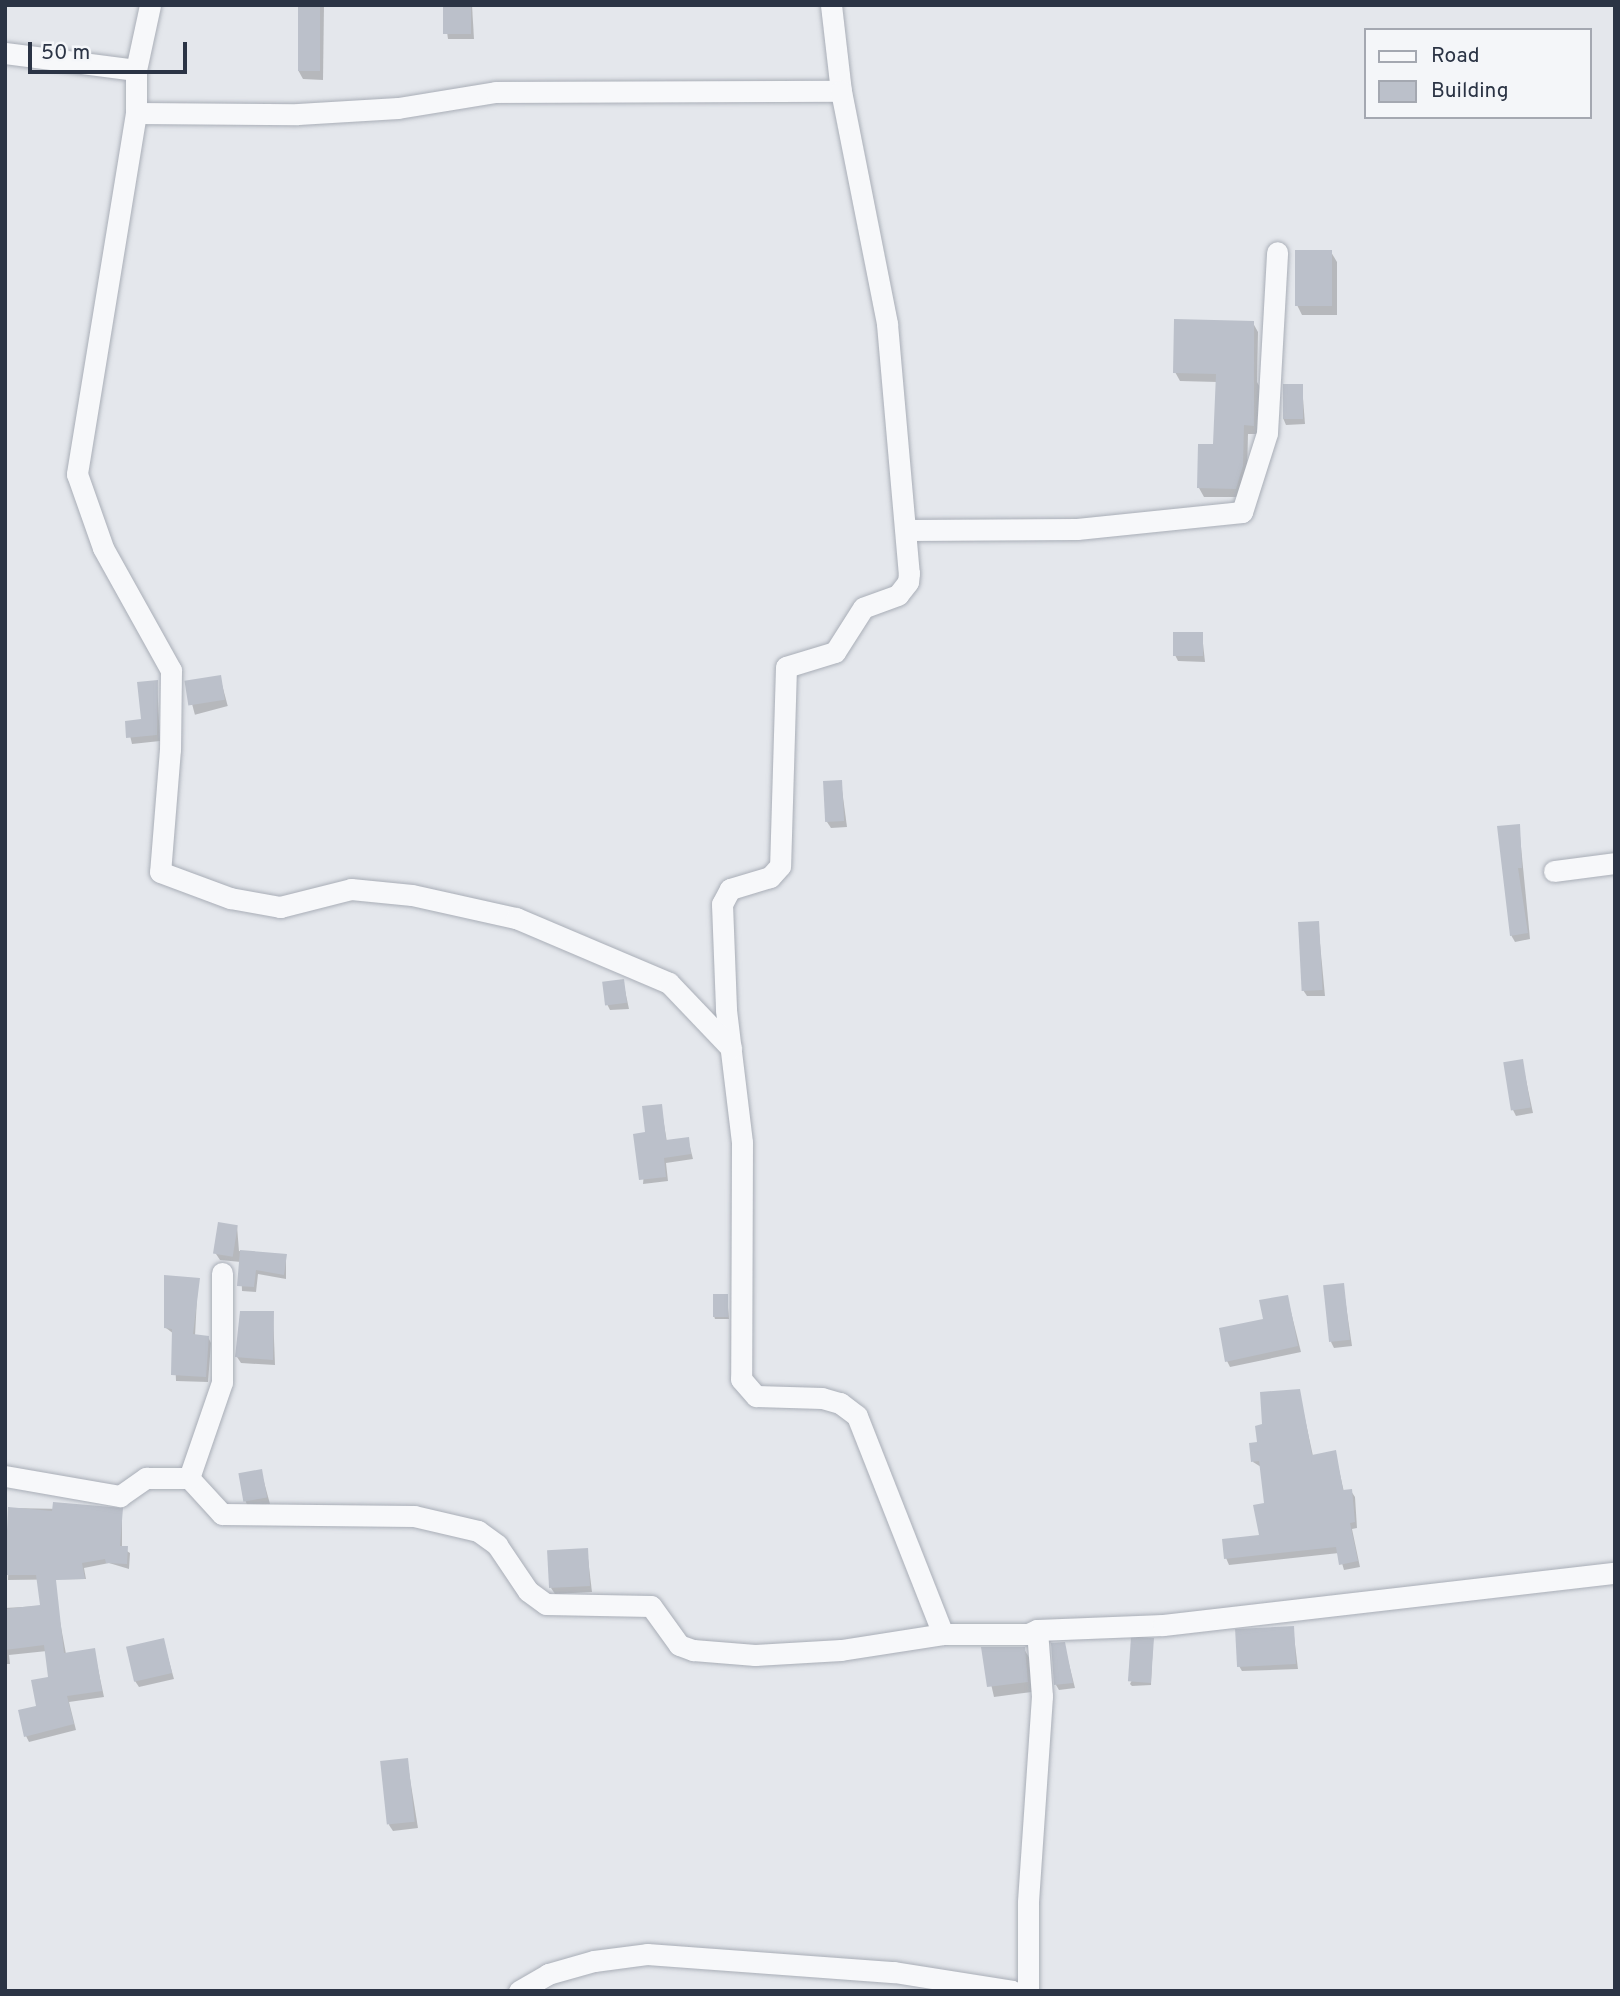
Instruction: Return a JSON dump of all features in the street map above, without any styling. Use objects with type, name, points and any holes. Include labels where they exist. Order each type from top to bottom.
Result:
[{"type":"street","points":[[150,5],[136,70],[136,113],[77,474],[103,548],[171,670],[170,749],[160,872],[230,898],[280,907],[351,889],[412,895],[516,918],[669,983],[731,1048]]},
{"type":"street","points":[[831,5],[841,91],[887,324],[908,530],[909,573],[905,589],[863,608],[835,652],[786,667],[780,866],[770,877],[730,888],[722,905],[731,1048],[742,1142],[744,1388],[756,1396],[822,1398],[840,1403],[857,1416],[943,1634]]},
{"type":"street","points":[[5,53],[136,70]]},
{"type":"street","points":[[136,113],[310,114],[398,108],[496,92],[841,91]]},
{"type":"street","points":[[908,530],[1037,532],[1242,512],[1267,433],[1277,252]]},
{"type":"street","points":[[1554,871],[1615,863]]},
{"type":"street","points":[[189,1478],[222,1382],[222,1273]]},
{"type":"street","points":[[5,1476],[120,1496],[146,1478],[189,1478],[222,1514],[414,1516],[478,1531],[496,1545],[528,1591],[546,1604],[651,1606],[679,1645],[694,1650],[755,1656],[943,1634],[1163,1625],[1615,1573]]},
{"type":"street","points":[[1028,1991],[1028,1903],[1042,1696],[1037,1630]]},
{"type":"street","points":[[519,1991],[559,1971],[647,1954],[894,1972],[1012,1991]]},
{"type":"building","points":[[298,5],[320,5],[320,71],[298,71]]},
{"type":"building","points":[[443,5],[471,5],[471,34],[443,34]]},
{"type":"building","points":[[1295,250],[1332,250],[1332,306],[1295,306]]},
{"type":"building","points":[[1174,319],[1254,321],[1254,426],[1244,425],[1243,466],[1236,489],[1197,488],[1198,444],[1213,444],[1216,374],[1173,373]]},
{"type":"building","points":[[1283,384],[1303,384],[1303,419],[1283,419]]},
{"type":"building","points":[[1173,632],[1203,632],[1203,656],[1173,656]]},
{"type":"building","points":[[221,675],[225,700],[188,705],[184,681]]},
{"type":"building","points":[[158,680],[157,735],[126,738],[125,721],[141,719],[137,682]]},
{"type":"building","points":[[842,780],[844,821],[825,822],[823,781]]},
{"type":"building","points":[[1520,824],[1522,868],[1518,868],[1528,933],[1510,936],[1497,826]]},
{"type":"building","points":[[1319,921],[1323,990],[1302,991],[1298,922]]},
{"type":"building","points":[[624,979],[627,1003],[605,1006],[602,982]]},
{"type":"building","points":[[1523,1059],[1531,1107],[1511,1111],[1503,1062]]},
{"type":"building","points":[[662,1104],[666,1140],[689,1137],[691,1154],[664,1158],[666,1177],[639,1180],[633,1134],[645,1132],[642,1106]]},
{"type":"building","points":[[218,1222],[238,1225],[233,1257],[213,1254]]},
{"type":"building","points":[[240,1250],[287,1254],[284,1275],[256,1270],[254,1287],[237,1286]]},
{"type":"building","points":[[164,1275],[200,1278],[193,1334],[209,1336],[206,1377],[171,1375],[172,1329],[164,1328]]},
{"type":"building","points":[[1344,1283],[1350,1340],[1329,1342],[1323,1285]]},
{"type":"building","points":[[713,1294],[728,1294],[728,1317],[713,1317]]},
{"type":"building","points":[[1288,1295],[1298,1346],[1225,1362],[1219,1328],[1263,1319],[1259,1300]]},
{"type":"building","points":[[240,1311],[274,1311],[273,1360],[235,1357]]},
{"type":"building","points":[[1300,1389],[1312,1455],[1336,1450],[1343,1490],[1352,1489],[1355,1522],[1350,1523],[1358,1561],[1339,1565],[1336,1547],[1224,1559],[1222,1539],[1259,1535],[1253,1505],[1264,1503],[1259,1461],[1251,1462],[1249,1443],[1257,1442],[1255,1426],[1262,1424],[1260,1392]]},
{"type":"building","points":[[262,1469],[267,1498],[243,1502],[238,1473]]},
{"type":"building","points":[[53,1502],[123,1508],[120,1546],[128,1546],[127,1564],[106,1563],[105,1559],[82,1563],[85,1579],[56,1580],[64,1653],[95,1648],[102,1691],[67,1696],[74,1724],[24,1737],[18,1710],[36,1706],[31,1680],[48,1677],[44,1645],[5,1650],[5,1609],[40,1605],[36,1575],[5,1575],[8,1507],[52,1511]]},
{"type":"building","points":[[588,1548],[590,1586],[549,1588],[547,1550]]},
{"type":"building","points":[[1294,1626],[1296,1664],[1237,1667],[1235,1629]]},
{"type":"building","points":[[1131,1636],[1154,1638],[1151,1683],[1128,1681]]},
{"type":"building","points":[[164,1638],[172,1673],[134,1682],[126,1647]]},
{"type":"building","points":[[1065,1642],[1073,1683],[1054,1685],[1051,1643]]},
{"type":"building","points":[[981,1647],[1025,1647],[1028,1682],[987,1687]]},
{"type":"building","points":[[408,1758],[415,1822],[387,1825],[380,1761]]}]
